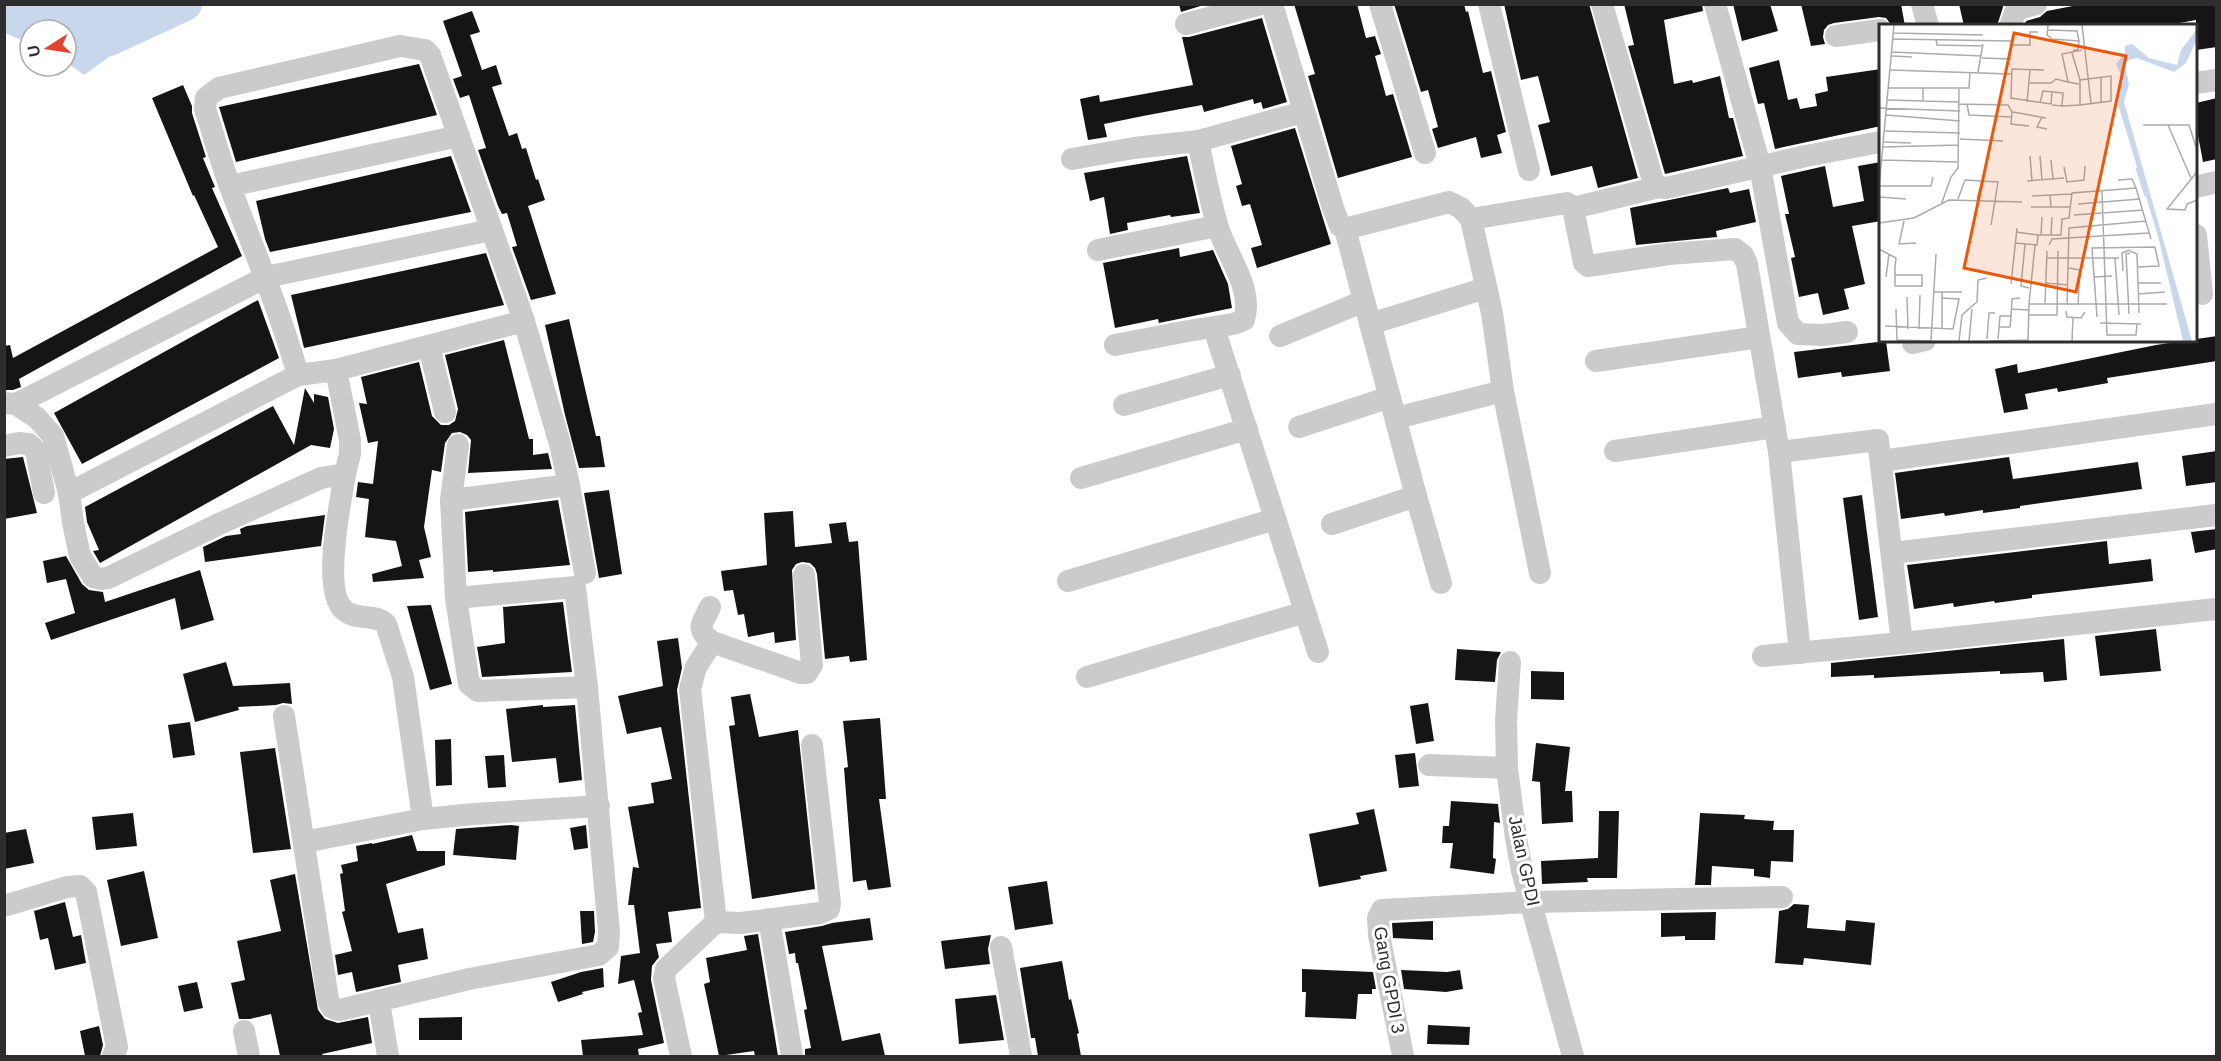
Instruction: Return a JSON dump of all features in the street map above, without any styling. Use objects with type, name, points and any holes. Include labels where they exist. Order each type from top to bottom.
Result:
[{"type":"street","points":[[1186,24],[1262,4]]},
{"type":"street","points":[[1272,4],[1333,208],[1341,226],[1345,229],[1441,583]]},
{"type":"street","points":[[1380,4],[1425,153]]},
{"type":"street","points":[[1489,4],[1528,170]]},
{"type":"street","points":[[1602,4],[1653,181],[1659,187]]},
{"type":"street","points":[[1715,4],[1760,166],[1788,323],[1798,334],[1823,335],[1847,332]]},
{"type":"street","points":[[2011,24],[2016,10],[2036,4]]},
{"type":"street","points":[[1836,36],[1879,30]]},
{"type":"street","points":[[298,375],[266,277],[230,186],[205,109],[207,98],[219,88],[400,46],[425,50],[430,55],[524,321],[560,444],[585,573]]},
{"type":"street","points":[[2197,83],[2217,80]]},
{"type":"street","points":[[1072,159],[1134,148],[1198,141],[1303,112]]},
{"type":"street","points":[[230,186],[459,136]]},
{"type":"street","points":[[1115,345],[1214,328],[1244,320],[1248,308],[1246,295],[1217,226],[1198,141]]},
{"type":"street","points":[[1574,208],[1659,187],[1666,188],[1760,166],[1879,142]]},
{"type":"street","points":[[2197,187],[2217,183]]},
{"type":"street","points":[[1345,229],[1449,202],[1461,208],[1470,219],[1486,288],[1503,391],[1540,573]]},
{"type":"street","points":[[1470,219],[1567,203],[1574,208],[1584,263],[1588,266],[1669,254],[1735,249],[1743,255],[1747,264],[1779,452],[1800,652]]},
{"type":"street","points":[[1098,250],[1217,226]]},
{"type":"street","points":[[10,404],[266,277],[491,230]]},
{"type":"street","points":[[2197,241],[2205,293]]},
{"type":"street","points":[[1370,324],[1486,288]]},
{"type":"street","points":[[1280,336],[1364,301]]},
{"type":"street","points":[[69,493],[298,375],[336,370],[524,321]]},
{"type":"street","points":[[1214,328],[1318,652]]},
{"type":"street","points":[[1596,361],[1759,337]]},
{"type":"street","points":[[429,346],[445,412]]},
{"type":"street","points":[[336,370],[350,440],[350,454],[333,545],[336,594],[339,605],[345,612],[358,617],[381,620],[386,624],[403,677],[423,819]]},
{"type":"street","points":[[1124,405],[1230,375]]},
{"type":"street","points":[[1299,428],[1393,408],[1503,391]]},
{"type":"street","points":[[10,404],[38,418],[53,436],[69,493],[81,556],[93,577],[100,579],[108,578],[321,478],[345,474]]},
{"type":"street","points":[[1881,460],[2217,414]]},
{"type":"street","points":[[1615,451],[1774,427]]},
{"type":"street","points":[[1081,477],[1247,429]]},
{"type":"street","points":[[1779,452],[1878,440],[1902,643]]},
{"type":"street","points":[[4,446],[19,442],[29,444],[36,451],[44,493]]},
{"type":"street","points":[[458,445],[451,500],[456,598],[469,684],[478,691],[587,687]]},
{"type":"street","points":[[451,500],[569,485]]},
{"type":"street","points":[[1332,524],[1416,496]]},
{"type":"street","points":[[1892,553],[2217,515]]},
{"type":"street","points":[[1068,581],[1275,519]]},
{"type":"street","points":[[705,653],[801,673],[807,672],[812,665],[804,575]]},
{"type":"street","points":[[284,716],[330,1006],[340,1010],[469,979],[599,956],[608,947],[609,932],[599,806],[575,587],[456,598]]},
{"type":"street","points":[[710,607],[701,626],[705,653],[690,689],[716,921]]},
{"type":"street","points":[[1763,656],[2217,609]]},
{"type":"street","points":[[1087,677],[1305,612]]},
{"type":"street","name":"Jalan GPDI","points":[[1510,662],[1506,720],[1507,768],[1516,838],[1573,1056]]},
{"type":"street","points":[[681,1056],[664,974],[666,969],[716,921],[740,923],[820,913],[829,909],[812,745]]},
{"type":"street","points":[[1429,765],[1507,768]]},
{"type":"street","points":[[304,842],[423,819],[599,806]]},
{"type":"street","points":[[4,906],[67,887],[80,886],[86,892],[117,1047],[113,1056]]},
{"type":"street","points":[[1532,902],[1782,897]]},
{"type":"street","name":"Gang GPDI 3","points":[[1403,1056],[1379,935],[1378,918],[1382,910],[1532,902]]},
{"type":"street","points":[[769,919],[792,1056]]},
{"type":"street","points":[[1001,947],[1021,1056]]},
{"type":"street","points":[[379,1002],[388,1056]]},
{"type":"street","points":[[244,1030],[249,1056]]},
{"type":"water","points":[[5,4],[191,4],[179,7],[84,75],[78,71],[78,18],[18,18],[18,39],[5,33]]},
{"type":"building","points":[[1179,4],[1207,4],[1181,12]]},
{"type":"building","points":[[1294,4],[1357,4],[1366,38],[1375,36],[1381,54],[1375,56],[1386,96],[1393,94],[1412,157],[1338,178],[1308,76],[1315,74]]},
{"type":"building","points":[[1394,4],[1464,4],[1466,12],[1468,11],[1483,73],[1491,71],[1506,132],[1497,135],[1502,153],[1481,158],[1476,137],[1438,148],[1432,129],[1438,127],[1428,90],[1421,92]]},
{"type":"building","points":[[1504,4],[1589,4],[1638,178],[1598,188],[1592,166],[1551,176],[1538,125],[1550,122],[1538,76],[1521,80]]},
{"type":"building","points":[[1624,4],[1702,4],[1703,11],[1664,20],[1674,84],[1692,80],[1693,83],[1720,76],[1729,118],[1733,118],[1743,156],[1665,174],[1628,46],[1634,45]]},
{"type":"building","points":[[1733,4],[1770,4],[1778,31],[1742,41]]},
{"type":"building","points":[[1801,4],[1901,4],[1905,24],[1890,24],[1886,18],[1879,17],[1834,23],[1828,25],[1824,30],[1825,44],[1811,46]]},
{"type":"building","points":[[1959,4],[2003,4],[1998,24],[1964,24]]},
{"type":"building","points":[[2083,4],[2217,4],[2217,47],[2197,50],[2196,20],[2174,24],[2025,24],[2026,21],[2040,17],[2047,11]]},
{"type":"building","points":[[472,11],[480,32],[470,35],[482,70],[496,65],[502,84],[492,87],[509,136],[517,133],[522,149],[526,148],[545,200],[528,206],[556,294],[531,300],[512,247],[517,246],[507,213],[502,214],[498,206],[478,150],[486,148],[469,95],[460,98],[453,79],[462,76],[443,21]]},
{"type":"building","points":[[1262,18],[1287,102],[1263,109],[1261,102],[1254,104],[1253,99],[1204,112],[1202,105],[1143,116],[1104,124],[1107,137],[1088,140],[1080,99],[1099,95],[1100,102],[1193,85],[1182,37]]},
{"type":"building","points":[[1779,60],[1788,100],[1797,98],[1800,109],[1817,106],[1815,94],[1828,91],[1826,77],[1879,69],[1879,126],[1775,149],[1764,103],[1758,104],[1749,68]]},
{"type":"building","points":[[419,64],[437,115],[236,162],[219,107]]},
{"type":"building","points":[[183,85],[192,106],[192,113],[206,157],[203,158],[215,187],[212,188],[242,256],[19,379],[21,387],[4,390],[4,346],[10,345],[13,358],[218,247],[193,196],[152,98]]},
{"type":"building","points":[[2217,98],[2217,159],[2203,162],[2197,130],[2197,103]]},
{"type":"building","points":[[1295,128],[1331,244],[1257,268],[1251,248],[1262,245],[1250,204],[1242,206],[1236,186],[1242,184],[1231,146]]},
{"type":"building","points":[[451,156],[471,212],[270,252],[256,201]]},
{"type":"building","points":[[1187,156],[1200,213],[1171,217],[1170,215],[1127,223],[1128,230],[1110,234],[1104,197],[1090,201],[1084,173]]},
{"type":"building","points":[[1879,162],[1879,221],[1852,226],[1865,284],[1844,289],[1849,309],[1823,315],[1818,293],[1799,297],[1791,258],[1795,257],[1785,214],[1789,214],[1781,176],[1825,166],[1833,207],[1864,201],[1858,166]]},
{"type":"building","points":[[1728,188],[1730,193],[1749,189],[1756,222],[1716,231],[1717,237],[1636,245],[1630,208]]},
{"type":"building","points":[[1179,248],[1180,257],[1213,250],[1228,284],[1232,308],[1159,323],[1158,319],[1115,328],[1103,263]]},
{"type":"building","points":[[486,253],[504,305],[304,348],[291,295]]},
{"type":"building","points":[[258,300],[279,358],[82,464],[54,413]]},
{"type":"building","points":[[569,319],[596,436],[600,436],[605,467],[579,468],[565,415],[545,325]]},
{"type":"building","points":[[2217,336],[2217,361],[2107,378],[2108,383],[2058,392],[2057,388],[2025,394],[2028,409],[2004,413],[1995,369],[2017,364],[2018,373],[2156,345],[2197,342],[2197,339]]},
{"type":"building","points":[[504,340],[529,439],[533,439],[533,455],[548,453],[552,469],[468,473],[471,440],[460,432],[452,433],[445,443],[441,472],[432,470],[424,527],[431,557],[419,560],[424,578],[373,582],[372,574],[402,566],[396,541],[365,537],[369,499],[356,497],[358,482],[373,484],[378,441],[368,443],[359,403],[367,404],[361,377],[419,362],[432,416],[441,425],[449,425],[455,421],[458,409],[445,355]]},
{"type":"building","points":[[1886,342],[1890,371],[1842,377],[1841,372],[1798,378],[1794,352]]},
{"type":"building","points":[[305,388],[314,403],[314,394],[328,397],[334,429],[330,448],[311,445],[100,563],[93,551],[99,550],[87,522],[85,507],[273,406],[294,445]]},
{"type":"building","points":[[2217,451],[2217,482],[2186,486],[2182,456]]},
{"type":"building","points":[[23,457],[37,513],[4,519],[4,459]]},
{"type":"building","points":[[2009,457],[2013,479],[2138,462],[2142,489],[1983,513],[1983,510],[1945,516],[1944,513],[1901,519],[1895,473]]},
{"type":"building","points":[[609,490],[622,574],[599,578],[584,493]]},
{"type":"building","points":[[1862,495],[1878,617],[1859,620],[1843,498]]},
{"type":"building","points":[[558,500],[570,565],[468,572],[465,512]]},
{"type":"building","points":[[793,511],[795,547],[832,543],[829,524],[846,522],[849,542],[858,541],[867,660],[850,662],[849,656],[825,659],[817,574],[810,563],[796,564],[792,570],[796,640],[775,643],[774,632],[748,637],[744,614],[738,615],[733,590],[724,591],[721,571],[767,565],[764,513]]},
{"type":"building","points":[[325,515],[321,546],[205,562],[203,547],[226,536],[241,534],[240,529],[247,526]]},
{"type":"building","points":[[2217,529],[2217,549],[2195,553],[2191,532]]},
{"type":"building","points":[[2107,541],[2109,564],[2151,559],[2153,581],[2032,595],[2032,598],[1995,603],[1994,601],[1954,607],[1953,603],[1914,609],[1907,565]]},
{"type":"building","points":[[66,556],[82,584],[89,590],[103,592],[105,602],[200,570],[214,620],[181,630],[175,598],[51,640],[45,623],[75,613],[66,579],[47,583],[43,561]]},
{"type":"building","points":[[563,602],[572,672],[482,677],[477,647],[505,643],[503,607]]},
{"type":"building","points":[[431,605],[452,684],[430,690],[407,606]]},
{"type":"building","points":[[2156,629],[2161,671],[2100,676],[2095,636]]},
{"type":"building","points":[[678,638],[682,668],[677,690],[701,908],[668,912],[672,942],[656,944],[659,957],[652,966],[651,980],[664,1043],[638,1049],[639,1056],[583,1056],[581,1040],[643,1035],[638,1013],[642,1012],[634,980],[618,984],[621,956],[640,953],[634,905],[628,905],[633,867],[639,868],[628,807],[654,803],[651,783],[672,779],[661,727],[627,734],[618,696],[663,686],[657,641]]},
{"type":"building","points":[[2064,639],[2067,680],[2044,682],[2043,672],[2000,674],[2000,671],[1874,678],[1874,675],[1831,677],[1831,663]]},
{"type":"building","points":[[1457,649],[1501,652],[1497,660],[1495,682],[1455,680]]},
{"type":"building","points":[[226,662],[233,686],[290,683],[292,704],[238,707],[239,710],[195,722],[183,674]]},
{"type":"building","points":[[1531,671],[1564,672],[1564,700],[1531,699]]},
{"type":"building","points":[[750,694],[759,737],[798,730],[815,889],[752,899],[729,726],[735,725],[731,697]]},
{"type":"building","points":[[1428,703],[1434,741],[1416,744],[1410,706]]},
{"type":"building","points":[[543,705],[543,707],[575,705],[582,780],[559,783],[556,758],[512,762],[506,709]]},
{"type":"building","points":[[880,718],[886,799],[879,799],[891,887],[868,890],[866,880],[853,882],[844,768],[848,767],[843,721]]},
{"type":"building","points":[[190,722],[195,755],[173,758],[168,725]]},
{"type":"building","points":[[451,739],[452,785],[436,786],[435,740]]},
{"type":"building","points":[[1536,743],[1570,747],[1565,791],[1572,791],[1573,822],[1542,824],[1540,782],[1532,781]]},
{"type":"building","points":[[275,748],[291,849],[253,853],[240,752]]},
{"type":"building","points":[[1415,753],[1419,786],[1399,788],[1395,755]]},
{"type":"building","points":[[504,755],[506,787],[488,788],[485,756]]},
{"type":"building","points":[[1451,801],[1498,804],[1500,823],[1494,822],[1493,858],[1496,859],[1494,874],[1450,868],[1453,843],[1442,843],[1443,826],[1449,826]]},
{"type":"building","points":[[1374,809],[1387,871],[1360,876],[1361,879],[1319,887],[1309,834],[1359,824],[1356,813]]},
{"type":"building","points":[[1599,811],[1619,811],[1617,878],[1587,878],[1588,882],[1542,884],[1541,861],[1598,858]]},
{"type":"building","points":[[133,813],[137,846],[96,850],[92,817]]},
{"type":"building","points":[[1700,813],[1745,815],[1744,819],[1774,821],[1773,830],[1794,830],[1793,862],[1771,861],[1770,878],[1754,876],[1754,869],[1712,866],[1711,885],[1695,885]]},
{"type":"building","points":[[586,825],[588,848],[574,850],[570,828]]},
{"type":"building","points":[[519,826],[516,860],[453,855],[456,829]]},
{"type":"building","points":[[26,829],[34,863],[4,869],[4,833]]},
{"type":"building","points":[[412,835],[417,851],[445,851],[445,865],[386,884],[398,933],[423,928],[428,959],[398,965],[401,982],[356,992],[352,972],[338,975],[335,955],[352,951],[342,912],[345,911],[341,865],[358,861],[356,846]]},
{"type":"building","points":[[144,871],[158,938],[121,946],[107,880]]},
{"type":"building","points":[[295,874],[318,1010],[325,1019],[338,1023],[368,1017],[372,1043],[322,1054],[323,1056],[280,1056],[271,1014],[239,1019],[231,983],[245,980],[237,941],[281,931],[270,880]]},
{"type":"building","points":[[1047,881],[1053,924],[1015,930],[1008,887]]},
{"type":"building","points":[[65,902],[73,937],[81,935],[86,963],[55,970],[48,938],[40,940],[34,911]]},
{"type":"building","points":[[1794,904],[1809,905],[1807,928],[1845,931],[1846,920],[1875,923],[1871,965],[1804,958],[1803,965],[1775,963],[1779,911],[1788,909]]},
{"type":"building","points":[[580,911],[594,911],[593,942],[582,944]]},
{"type":"building","points":[[1716,912],[1715,940],[1685,940],[1685,936],[1661,937],[1661,913]]},
{"type":"building","points":[[870,918],[873,940],[822,946],[842,1041],[880,1033],[885,1056],[805,1056],[805,1049],[811,1048],[804,1010],[807,1009],[798,963],[796,963],[795,953],[789,954],[785,932]]},
{"type":"building","points":[[1433,921],[1433,940],[1393,938],[1392,923]]},
{"type":"building","points":[[758,934],[778,1056],[755,1056],[754,1051],[719,1056],[704,984],[710,982],[706,958],[747,950],[744,936]]},
{"type":"building","points":[[991,935],[988,949],[990,964],[945,969],[941,941]]},
{"type":"building","points":[[1062,961],[1069,1000],[1071,999],[1079,1033],[1077,1034],[1081,1056],[1038,1056],[1035,1038],[1031,1038],[1020,968]]},
{"type":"building","points":[[603,968],[604,987],[582,992],[583,994],[558,1002],[551,982],[581,972]]},
{"type":"building","points":[[1302,969],[1373,972],[1376,989],[1372,989],[1372,994],[1358,994],[1356,1019],[1305,1017],[1306,992],[1302,992]]},
{"type":"building","points":[[1401,970],[1447,972],[1460,970],[1463,989],[1446,992],[1404,989]]},
{"type":"building","points":[[197,982],[203,1008],[184,1012],[178,986]]},
{"type":"building","points":[[996,995],[1004,1040],[959,1044],[955,999]]},
{"type":"building","points":[[462,1017],[462,1040],[419,1040],[419,1018]]},
{"type":"building","points":[[1428,1025],[1470,1027],[1469,1045],[1427,1044]]},
{"type":"building","points":[[99,1026],[103,1045],[100,1056],[85,1056],[80,1031]]},
{"type":"waterway","points":[[78,38],[109,39],[185,4]]}]
